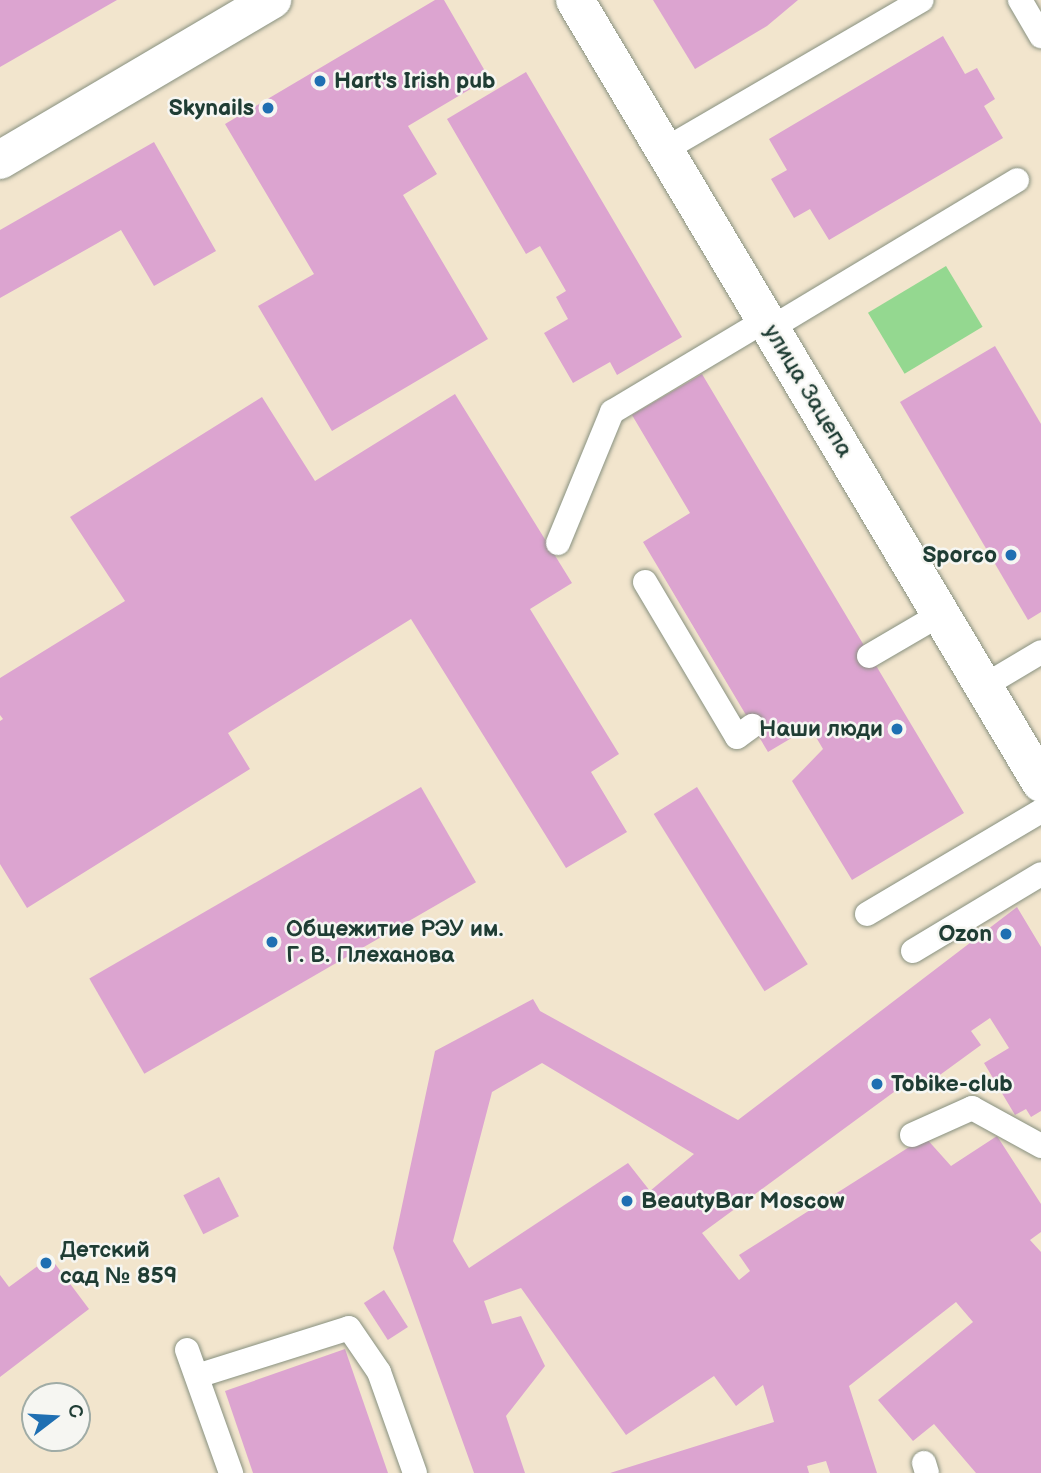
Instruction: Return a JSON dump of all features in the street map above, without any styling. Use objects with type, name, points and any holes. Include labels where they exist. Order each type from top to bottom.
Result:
[{"type":"street","points":[[0,160],[272,0]]},
{"type":"street","name":"улица Зацепа","points":[[575,0],[1041,783]]},
{"type":"lane","points":[[664,150],[922,0]]},
{"type":"lane","points":[[1020,0],[1041,36]]},
{"type":"lane","points":[[558,543],[612,412],[1017,180]]},
{"type":"lane","points":[[645,582],[737,737],[752,726]]},
{"type":"lane","points":[[869,656],[941,614]]},
{"type":"lane","points":[[984,686],[1041,652]]},
{"type":"lane","points":[[867,914],[1041,811]]},
{"type":"lane","points":[[913,951],[1041,874]]},
{"type":"lane","points":[[912,1135],[972,1108],[1041,1146]]},
{"type":"lane","points":[[197,1376],[349,1328],[379,1372],[415,1473]]},
{"type":"lane","points":[[187,1350],[231,1473]]},
{"type":"green space","points":[[946,266],[983,327],[905,374],[868,313]]},
{"type":"building","points":[[0,0],[117,0],[0,67]]},
{"type":"building","points":[[435,0],[444,0],[489,78],[408,126],[437,174],[403,195],[488,339],[332,431],[258,306],[314,274],[225,124]]},
{"type":"building","points":[[653,0],[798,0],[767,26],[695,69]]},
{"type":"building","points":[[943,36],[965,74],[977,68],[995,99],[984,106],[1003,138],[829,240],[810,209],[794,218],[771,179],[787,170],[769,139]]},
{"type":"building","points":[[526,72],[682,337],[617,375],[610,362],[573,383],[544,333],[568,319],[556,297],[566,291],[540,246],[526,254],[447,119]]},
{"type":"building","points":[[154,142],[216,251],[154,286],[121,230],[0,298],[0,230]]},
{"type":"building","points":[[995,346],[1041,424],[1041,612],[1028,620],[900,402]]},
{"type":"building","points":[[702,374],[964,813],[852,880],[792,781],[823,749],[810,727],[768,752],[643,542],[690,513],[632,415]]},
{"type":"building","points":[[455,394],[572,583],[530,609],[619,754],[591,772],[627,832],[566,868],[411,619],[228,733],[250,769],[27,908],[0,864],[0,721],[3,719],[0,715],[0,678],[125,601],[70,517],[262,397],[315,481]]},
{"type":"building","name":"Общежитие РЭУ им. Г. В. Плеханова","points":[[421,787],[476,882],[144,1074],[89,978]]},
{"type":"building","points":[[697,787],[808,964],[765,991],[654,814]]},
{"type":"building","points":[[1017,907],[1041,947],[1041,1111],[1031,1117],[1026,1109],[1015,1115],[984,1063],[1009,1048],[990,1018],[971,1031],[981,1045],[922,1088],[913,1078],[702,1233],[739,1280],[750,1271],[739,1255],[925,1137],[951,1166],[997,1136],[1041,1204],[1041,1232],[1030,1240],[1041,1252],[1041,1473],[976,1473],[934,1424],[913,1441],[878,1400],[973,1322],[956,1302],[849,1386],[877,1473],[830,1473],[826,1461],[807,1466],[809,1473],[610,1473],[774,1422],[763,1385],[736,1406],[714,1376],[626,1435],[521,1288],[484,1301],[492,1324],[521,1316],[545,1366],[506,1416],[525,1473],[474,1473],[393,1248],[435,1051],[533,999],[540,1011],[738,1120]],"holes":[[[542,1063],[694,1154],[650,1191],[628,1163],[469,1268],[453,1241],[492,1092]]]},
{"type":"building","points":[[219,1177],[239,1216],[203,1234],[183,1195]]},
{"type":"building","points":[[50,1257],[89,1309],[0,1377],[0,1275],[9,1287]]},
{"type":"building","points":[[384,1290],[408,1327],[388,1340],[364,1303]]},
{"type":"building","points":[[345,1349],[388,1473],[253,1473],[225,1391]]},
{"type":"place","name":"Hart's Irish pub","points":[[320,81]]},
{"type":"place","name":"Skynails","points":[[268,108]]},
{"type":"place","name":"Sporco","points":[[1011,555]]},
{"type":"place","name":"Наши люди","points":[[897,729]]},
{"type":"place","name":"Ozon","points":[[1006,934]]},
{"type":"place","name":"Общежитие РЭУ им. Г. В. Плеханова","points":[[272,942]]},
{"type":"place","name":"Tobike-club","points":[[877,1084]]},
{"type":"place","name":"BeautyBar Moscow","points":[[627,1201]]},
{"type":"place","name":"Детский сад № 859","points":[[46,1263]]}]
